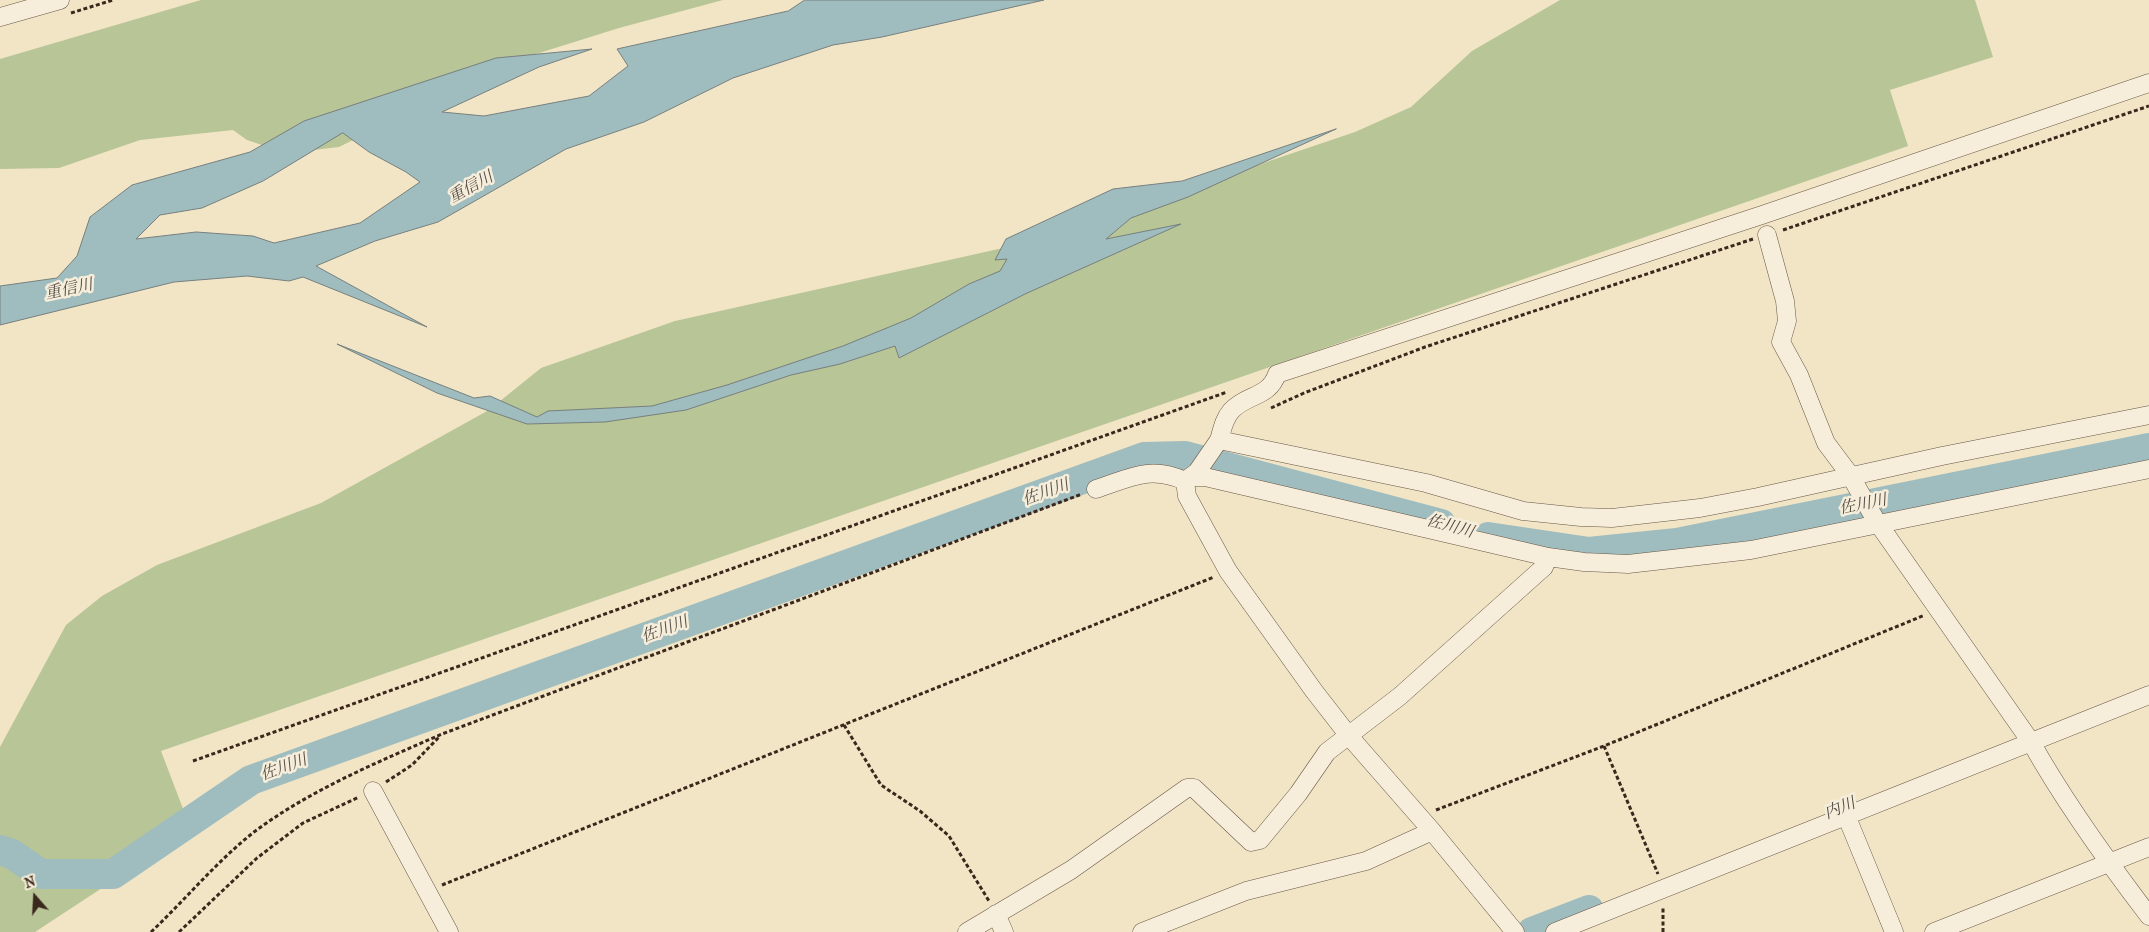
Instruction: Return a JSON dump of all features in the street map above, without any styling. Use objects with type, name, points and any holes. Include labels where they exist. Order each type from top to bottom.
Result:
[{"type":"street","points":[[0,17],[60,0]]},
{"type":"street","points":[[1515,932],[1432,831],[1349,736],[1314,691],[1228,571],[1187,496],[1191,477],[1217,444],[1226,418],[1232,409],[1274,384],[1277,374],[1762,215],[2149,82]]},
{"type":"street","points":[[1767,235],[1785,301],[1787,321],[1781,342],[1799,375],[1826,443],[1851,478],[1876,522],[2031,742],[2048,772],[2108,863],[2149,916]]},
{"type":"street","points":[[1217,444],[1426,483],[1523,511],[1612,518],[1700,508],[2149,415]]},
{"type":"street","points":[[1096,489],[1140,475],[1157,472],[1205,477],[1548,557],[1584,562],[1628,564],[1751,550],[1876,522],[2149,469]]},
{"type":"street","points":[[966,932],[1070,870],[1187,788],[1194,788],[1251,842],[1260,840],[1298,794],[1327,752],[1400,696],[1544,567],[1548,557]]},
{"type":"street","points":[[1555,932],[2149,695]]},
{"type":"street","points":[[372,791],[449,932]]},
{"type":"street","points":[[1846,815],[1894,932]]},
{"type":"street","points":[[1142,932],[1246,892],[1366,861],[1432,831]]},
{"type":"street","points":[[1934,932],[2149,847]]},
{"type":"street","points":[[996,914],[1004,932]]},
{"type":"path","points":[[1263,412],[1304,393],[1426,347],[1767,235],[2149,106]]},
{"type":"path","points":[[193,761],[1230,391]]},
{"type":"path","points":[[151,932],[231,851],[288,810],[389,757],[442,734],[1096,489]]},
{"type":"path","points":[[428,891],[1228,571]]},
{"type":"path","points":[[1419,817],[1604,746],[1939,610]]},
{"type":"path","points":[[844,725],[881,785],[920,811],[949,836],[996,914]]},
{"type":"path","points":[[179,932],[257,858],[303,823],[372,791],[412,765],[442,734]]},
{"type":"path","points":[[1604,746],[1663,888],[1663,932]]},
{"type":"green space","points":[[201,0],[723,0],[619,28],[536,54],[405,114],[339,147],[305,151],[271,148],[247,140],[233,130],[140,140],[59,168],[0,169],[0,59]]},
{"type":"green space","points":[[1560,0],[1975,0],[1993,57],[1890,90],[1908,146],[161,751],[193,835],[102,888],[35,932],[0,932],[0,747],[66,625],[102,596],[157,565],[321,503],[489,410],[541,368],[675,321],[1030,242],[1355,132],[1411,107],[1472,51]]},
{"type":"water","name":"重信川","points":[[805,0],[1044,0],[882,37],[833,45],[733,78],[644,122],[566,149],[438,222],[375,241],[316,266],[427,327],[303,277],[289,281],[247,276],[174,282],[0,325],[0,286],[57,278],[77,256],[90,217],[132,185],[250,152],[304,121],[496,58],[592,49],[539,67],[442,112],[484,116],[589,96],[628,66],[617,49],[788,11]],"holes":[[[343,133],[369,152],[406,172],[420,182],[360,223],[274,243],[253,236],[196,232],[136,239],[160,215],[202,208],[263,181]]]},
{"type":"water","points":[[1336,129],[1188,197],[1131,218],[1106,239],[1181,224],[1025,294],[899,358],[895,346],[840,364],[791,375],[686,410],[605,422],[527,424],[437,393],[337,344],[474,398],[490,396],[537,417],[548,411],[652,406],[727,385],[843,346],[911,318],[969,284],[1000,271],[1007,259],[995,260],[1006,239],[1113,189],[1182,181]]},
{"type":"waterway","name":"佐川川","points":[[1488,537],[1589,552],[1677,543],[2149,448]]},
{"type":"waterway","name":"佐川川","points":[[0,850],[12,854],[41,874],[113,874],[251,780],[1144,457],[1185,456],[1441,524]]},
{"type":"waterway","name":"内川","points":[[1532,932],[1589,910]]}]
